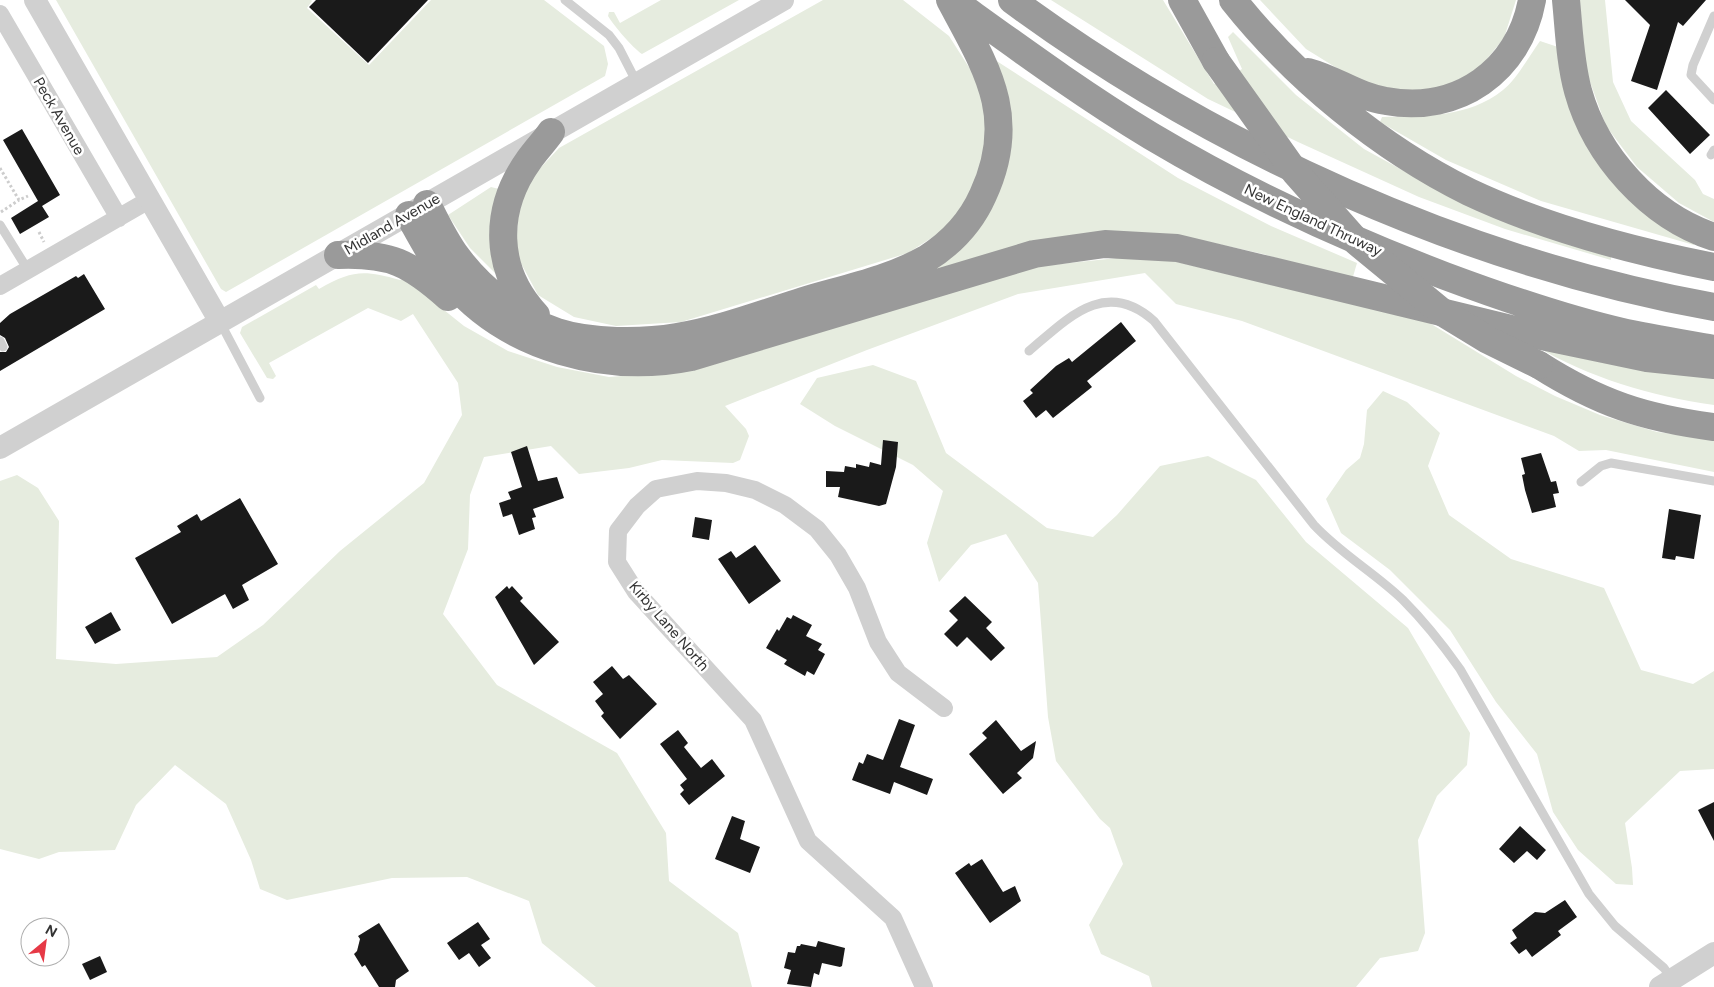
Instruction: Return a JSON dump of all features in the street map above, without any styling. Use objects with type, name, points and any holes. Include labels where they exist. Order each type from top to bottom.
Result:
[{"type":"highway","points":[[338,255],[358,254],[394,260],[421,273],[455,303],[496,331],[553,339],[630,342],[678,337],[886,276],[924,259],[943,247],[958,232],[981,200],[996,161],[1000,141],[999,120],[991,81],[984,62],[951,0]]},
{"type":"highway","name":"New England Thruway","points":[[951,0],[1150,136],[1257,196],[1318,224],[1378,251],[1503,297],[1627,333],[1714,349]]},
{"type":"highway","points":[[1012,0],[1103,62],[1211,127],[1333,186],[1423,223],[1499,251],[1618,286],[1714,307]]},
{"type":"highway","points":[[1182,0],[1216,61],[1294,172],[1358,242],[1442,312],[1488,340],[1539,365],[1585,393],[1616,406],[1651,416],[1714,427]]},
{"type":"highway","points":[[1233,0],[1297,70],[1336,105],[1391,146],[1468,191],[1552,225],[1714,267]]},
{"type":"highway","points":[[1297,70],[1328,77],[1370,97],[1386,101],[1421,104],[1439,101],[1476,86],[1507,59],[1527,25],[1532,0]]},
{"type":"highway","points":[[1566,0],[1577,90],[1588,121],[1602,147],[1626,178],[1645,196],[1667,213],[1714,237]]},
{"type":"highway","points":[[551,132],[529,160],[517,180],[503,222],[503,244],[506,265],[522,300],[539,318],[553,339],[572,354],[621,363],[669,361],[691,357],[1034,254],[1081,246],[1130,244],[1202,252],[1489,324],[1647,358],[1714,365]]},
{"type":"highway","points":[[418,210],[436,262],[467,298],[503,324],[553,339]]},
{"type":"street","points":[[35,0],[220,322]]},
{"type":"street","name":"Midland Avenue","points":[[0,448],[783,0]]},
{"type":"street","name":"Peck Avenue","points":[[0,14],[119,218]]},
{"type":"street","points":[[0,286],[149,200]]},
{"type":"street","name":"Kirby Lane North","points":[[924,987],[893,918],[808,842],[753,720],[636,592],[617,562],[618,531],[637,506],[656,489],[697,482],[726,483],[755,490],[785,505],[817,529],[838,555],[857,588],[878,642],[898,674],[944,708]]},
{"type":"street","points":[[1666,983],[1714,953]]},
{"type":"lane","points":[[565,0],[609,35],[619,48],[637,84]]},
{"type":"lane","points":[[1714,16],[1692,65],[1692,75],[1714,100]]},
{"type":"lane","points":[[0,225],[28,270]]},
{"type":"lane","points":[[1029,351],[1071,316],[1092,304],[1115,302],[1126,304],[1146,314],[1154,321],[1314,525],[1336,546],[1403,600],[1448,651],[1589,894],[1615,926],[1664,968],[1666,983]]},
{"type":"lane","points":[[220,322],[260,398]]},
{"type":"lane","points":[[1581,482],[1601,466],[1611,463],[1714,481]]},
{"type":"path","points":[[0,168],[19,200]]},
{"type":"path","points":[[1,212],[28,196]]},
{"type":"path","points":[[39,232],[45,245]]},
{"type":"shaded area","points":[[56,0],[311,0],[307,8],[369,65],[431,0],[544,0],[604,46],[608,64],[605,76],[226,292],[221,289]]},
{"type":"shaded area","points":[[661,0],[739,0],[642,54],[615,25],[608,16],[609,12],[614,12],[620,23]]},
{"type":"shaded area","points":[[823,0],[903,0],[949,36],[972,72],[986,108],[987,146],[976,182],[950,226],[908,253],[681,322],[616,326],[574,317],[538,295],[516,254],[519,196],[530,179],[559,148]]},
{"type":"shaded area","points":[[1051,0],[1163,0],[1214,84],[1242,69],[1228,37],[1233,32],[1296,95],[1364,149],[1435,188],[1611,256],[1611,260],[1505,229],[1419,197],[1298,142],[1208,99]]},
{"type":"shaded area","points":[[1260,0],[1516,0],[1504,38],[1478,70],[1439,89],[1402,96],[1361,83],[1306,49]]},
{"type":"shaded area","points":[[1580,0],[1605,0],[1613,82],[1631,121],[1695,180],[1703,194],[1714,199],[1714,222],[1679,203],[1637,167],[1606,126],[1581,57]]},
{"type":"shaded area","points":[[1540,41],[1558,47],[1575,111],[1696,239],[1694,245],[1541,201],[1446,160],[1380,122],[1382,117],[1445,114],[1460,111],[1489,99],[1508,86]]},
{"type":"shaded area","points":[[992,58],[1178,178],[1271,226],[1357,263],[1352,280],[1263,254],[1173,234],[1110,233],[905,278],[947,256],[988,215],[1010,150],[1007,89]]},
{"type":"shaded area","points":[[491,187],[499,189],[497,275],[470,248],[448,215]]},
{"type":"shaded area","points":[[1117,258],[1173,261],[1428,322],[1516,376],[1555,396],[1600,415],[1657,432],[1714,439],[1714,472],[1606,450],[1579,451],[1554,436],[1242,321],[1176,304],[1145,273],[1018,294],[867,350],[725,406],[746,429],[749,436],[740,460],[733,463],[662,460],[629,468],[579,474],[551,446],[484,457],[470,495],[468,549],[443,614],[497,685],[617,753],[666,833],[669,881],[738,933],[752,987],[596,987],[542,943],[529,901],[467,877],[392,878],[287,900],[260,889],[251,860],[226,804],[175,765],[136,805],[115,850],[59,852],[39,859],[0,849],[0,481],[17,475],[38,488],[59,521],[56,659],[116,664],[217,657],[263,625],[340,551],[424,483],[462,415],[458,383],[413,314],[401,321],[368,308],[269,363],[276,376],[273,379],[267,378],[240,333],[242,327],[316,285],[319,289],[350,275],[367,273],[400,280],[404,278],[464,326],[508,351],[557,367],[609,377],[674,372],[1031,267]]},
{"type":"shaded area","points":[[1534,345],[1592,359],[1714,379],[1714,405],[1644,391],[1621,384],[1576,367]]},
{"type":"shaded area","points":[[873,365],[916,381],[946,453],[1047,528],[1093,537],[1117,515],[1160,466],[1208,456],[1256,480],[1306,542],[1408,628],[1470,733],[1467,765],[1437,796],[1418,840],[1425,933],[1418,951],[1380,958],[1356,987],[1152,987],[1149,976],[1101,954],[1089,925],[1123,864],[1110,828],[1100,819],[1056,761],[1048,717],[1038,583],[1006,534],[971,545],[939,582],[927,543],[943,491],[913,465],[835,426],[800,404],[817,378]]},
{"type":"shaded area","points":[[1383,391],[1407,402],[1440,433],[1428,466],[1449,515],[1511,559],[1604,588],[1641,670],[1693,684],[1714,671],[1714,769],[1680,771],[1625,823],[1633,885],[1616,884],[1578,850],[1553,812],[1537,754],[1496,702],[1450,630],[1390,570],[1341,533],[1326,499],[1346,470],[1360,458],[1364,444],[1367,410]]},
{"type":"building","points":[[316,0],[428,0],[368,63],[309,7]]},
{"type":"building","points":[[1625,0],[1706,0],[1683,26],[1678,22],[1657,90],[1631,81],[1650,25]]},
{"type":"building","points":[[1666,90],[1710,135],[1690,154],[1648,108]]},
{"type":"building","points":[[22,129],[60,195],[42,206],[49,217],[20,234],[11,218],[38,201],[3,140]]},
{"type":"building","points":[[84,274],[105,309],[0,371],[0,352],[6,352],[9,347],[5,338],[0,335],[0,323],[10,314],[76,276],[78,278]]},
{"type":"building","points":[[1121,322],[1136,341],[1087,381],[1092,387],[1053,418],[1046,410],[1036,418],[1023,401],[1033,393],[1030,390],[1056,366],[1069,358],[1072,362]]},
{"type":"building","points":[[883,440],[898,442],[896,467],[886,504],[879,506],[838,497],[840,487],[826,487],[826,471],[844,472],[845,466],[856,468],[856,464],[869,467],[870,462],[881,465]]},
{"type":"building","points":[[527,446],[538,481],[557,477],[564,498],[533,509],[536,517],[532,518],[535,529],[519,535],[512,514],[503,517],[499,503],[511,499],[508,492],[522,487],[511,452]]},
{"type":"building","points":[[1541,453],[1551,482],[1556,481],[1559,493],[1553,494],[1556,507],[1532,513],[1522,475],[1525,474],[1521,458]]},
{"type":"building","points":[[240,498],[278,564],[242,585],[249,600],[233,609],[225,594],[172,624],[135,558],[181,532],[177,526],[197,514],[201,521]]},
{"type":"building","points":[[1669,509],[1701,515],[1694,559],[1676,556],[1675,560],[1662,558]]},
{"type":"building","points":[[695,517],[712,520],[709,540],[692,537]]},
{"type":"building","points":[[755,545],[781,581],[749,604],[718,559],[731,551],[736,558]]},
{"type":"building","points":[[507,586],[509,589],[512,586],[523,598],[520,601],[559,642],[534,665],[495,597]]},
{"type":"building","points":[[965,596],[992,622],[986,628],[1005,648],[991,661],[967,637],[957,647],[944,634],[958,620],[949,611]]},
{"type":"building","points":[[111,612],[121,630],[95,644],[85,627]]},
{"type":"building","points":[[793,615],[812,625],[806,636],[822,644],[818,650],[825,654],[814,675],[807,671],[805,676],[784,664],[787,660],[766,648],[777,629],[779,631],[787,617],[791,619]]},
{"type":"building","points":[[612,666],[623,679],[629,675],[657,704],[620,739],[601,716],[604,713],[595,701],[603,694],[593,682]]},
{"type":"building","points":[[899,719],[915,725],[900,767],[933,779],[927,795],[894,782],[890,794],[852,780],[859,762],[863,764],[867,754],[883,760]]},
{"type":"building","points":[[996,720],[1021,751],[1036,741],[1033,758],[1017,773],[1022,778],[1003,794],[969,754],[987,738],[982,733]]},
{"type":"building","points":[[678,730],[688,743],[684,747],[701,768],[712,759],[725,776],[689,805],[680,794],[684,790],[680,785],[687,779],[660,744]]},
{"type":"building","points":[[1714,802],[1714,841],[1698,810]]},
{"type":"building","points":[[732,816],[745,821],[740,839],[760,847],[750,873],[715,859]]},
{"type":"building","points":[[1520,826],[1546,850],[1537,860],[1527,851],[1514,863],[1499,849]]},
{"type":"building","points":[[982,859],[1003,892],[1015,886],[1021,901],[990,923],[955,873],[969,863],[971,866]]},
{"type":"building","points":[[1565,900],[1577,917],[1558,931],[1561,935],[1532,957],[1526,949],[1519,954],[1510,943],[1517,938],[1512,930],[1535,912],[1545,913]]},
{"type":"building","points":[[478,922],[490,939],[481,945],[491,958],[479,967],[469,953],[459,960],[447,943]]},
{"type":"building","points":[[379,923],[409,971],[396,980],[395,987],[379,987],[365,965],[362,967],[354,954],[357,951],[360,939],[358,936]]},
{"type":"building","points":[[818,941],[845,948],[842,966],[822,963],[819,975],[814,973],[811,987],[787,984],[791,970],[784,968],[788,952],[795,953],[797,946],[801,944],[816,947]]},
{"type":"building","points":[[100,956],[107,972],[90,980],[82,964]]}]
